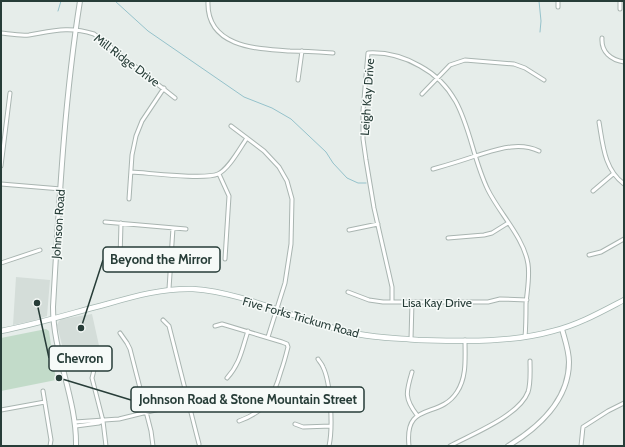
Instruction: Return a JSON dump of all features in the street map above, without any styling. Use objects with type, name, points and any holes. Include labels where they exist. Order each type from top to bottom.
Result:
[{"type":"main road","name":"Five Forks Trickum Road","points":[[1,331],[169,289],[206,291],[250,301],[344,331],[390,339],[465,340],[525,337],[562,329],[587,319],[624,300]]},
{"type":"street","name":"Johnson Road","points":[[76,446],[75,424],[60,362],[53,318],[67,105],[80,1]]},
{"type":"street","points":[[208,1],[208,10],[213,25],[228,39],[245,46],[259,48],[333,53]]},
{"type":"street","points":[[558,1],[558,7]]},
{"type":"street","points":[[620,1],[620,9]]},
{"type":"street","name":"Mill Ridge Drive","points":[[1,33],[19,35],[58,29],[94,34],[175,98]]},
{"type":"street","points":[[602,38],[602,44],[606,53],[614,60],[624,62]]},
{"type":"street","points":[[298,80],[302,51]]},
{"type":"street","name":"Leigh Kay Drive","points":[[392,302],[392,287],[367,168],[363,139],[363,111],[368,53],[389,55],[407,60],[423,68],[437,78],[451,93],[461,110],[487,188],[522,246],[527,260],[529,273],[525,337]]},
{"type":"street","points":[[422,94],[450,65],[460,61],[471,60],[514,64],[525,68],[544,80]]},
{"type":"street","points":[[129,199],[132,155],[136,136],[142,121],[164,88]]},
{"type":"street","points":[[1,166],[10,93]]},
{"type":"street","points":[[599,122],[606,159],[613,174],[624,184]]},
{"type":"street","points":[[230,126],[264,151],[279,167],[287,181],[292,199],[291,244],[285,283],[268,337]]},
{"type":"street","points":[[132,172],[206,177],[219,174],[227,167],[247,138]]},
{"type":"street","points":[[433,169],[510,147],[530,148],[539,151]]},
{"type":"street","points":[[219,174],[229,196],[225,259]]},
{"type":"street","points":[[593,191],[613,174]]},
{"type":"street","points":[[1,184],[61,189]]},
{"type":"street","points":[[105,222],[186,229]]},
{"type":"street","points":[[121,223],[120,259],[122,266]]},
{"type":"street","points":[[448,238],[492,233],[508,223]]},
{"type":"street","points":[[349,230],[378,224]]},
{"type":"street","points":[[169,289],[173,228]]},
{"type":"street","points":[[589,255],[601,252],[624,239]]},
{"type":"street","points":[[1,262],[40,250]]},
{"type":"street","name":"Lisa Kay Drive","points":[[348,292],[369,300],[392,302],[488,302],[505,299],[527,300]]},
{"type":"street","points":[[411,339],[412,302]]},
{"type":"street","points":[[163,320],[169,326],[199,444]]},
{"type":"street","points":[[215,326],[222,324],[248,331],[287,344],[288,347],[277,388],[271,399],[264,408],[239,421]]},
{"type":"street","points":[[508,446],[522,438],[537,426],[561,395],[566,384],[569,364],[567,347],[562,329]]},
{"type":"street","points":[[227,378],[235,369],[248,331]]},
{"type":"street","points":[[120,333],[129,347],[153,446]]},
{"type":"street","points":[[409,446],[408,432],[411,422],[417,415],[440,407],[449,401],[457,392],[463,380],[465,340]]},
{"type":"street","points":[[318,359],[323,367],[329,393],[331,426],[329,446]]},
{"type":"street","points":[[450,446],[515,410],[524,400],[528,390],[530,361]]},
{"type":"street","points":[[94,370],[92,378],[103,421],[106,446]]},
{"type":"street","points":[[412,372],[406,389],[407,398],[417,415]]},
{"type":"street","points":[[43,391],[51,440],[50,446]]},
{"type":"street","points":[[1,410],[45,402]]},
{"type":"street","points":[[75,424],[99,423],[188,402]]},
{"type":"street","points":[[581,446],[581,432],[585,424],[624,403]]},
{"type":"street","points":[[295,424],[303,427],[331,426]]},
{"type":"shaded area","points":[[16,277],[50,280],[47,316],[13,325]]},
{"type":"shaded area","points":[[92,314],[100,350],[65,357],[57,325],[59,321],[62,319]]},
{"type":"green space","points":[[46,329],[49,331],[56,380],[1,391],[1,338]]},
{"type":"waterway","points":[[58,11],[61,1]]},
{"type":"waterway","points":[[115,1],[148,31],[244,97],[272,108],[291,119],[326,152],[333,163],[347,178],[358,183],[366,183]]},
{"type":"waterway","points":[[539,1],[541,21],[540,32]]},
{"type":"place","name":"Chevron","points":[[37,303]]},
{"type":"place","name":"Beyond the Mirror","points":[[81,328]]},
{"type":"place","name":"Johnson Road & Stone Mountain Street","points":[[59,378]]}]
